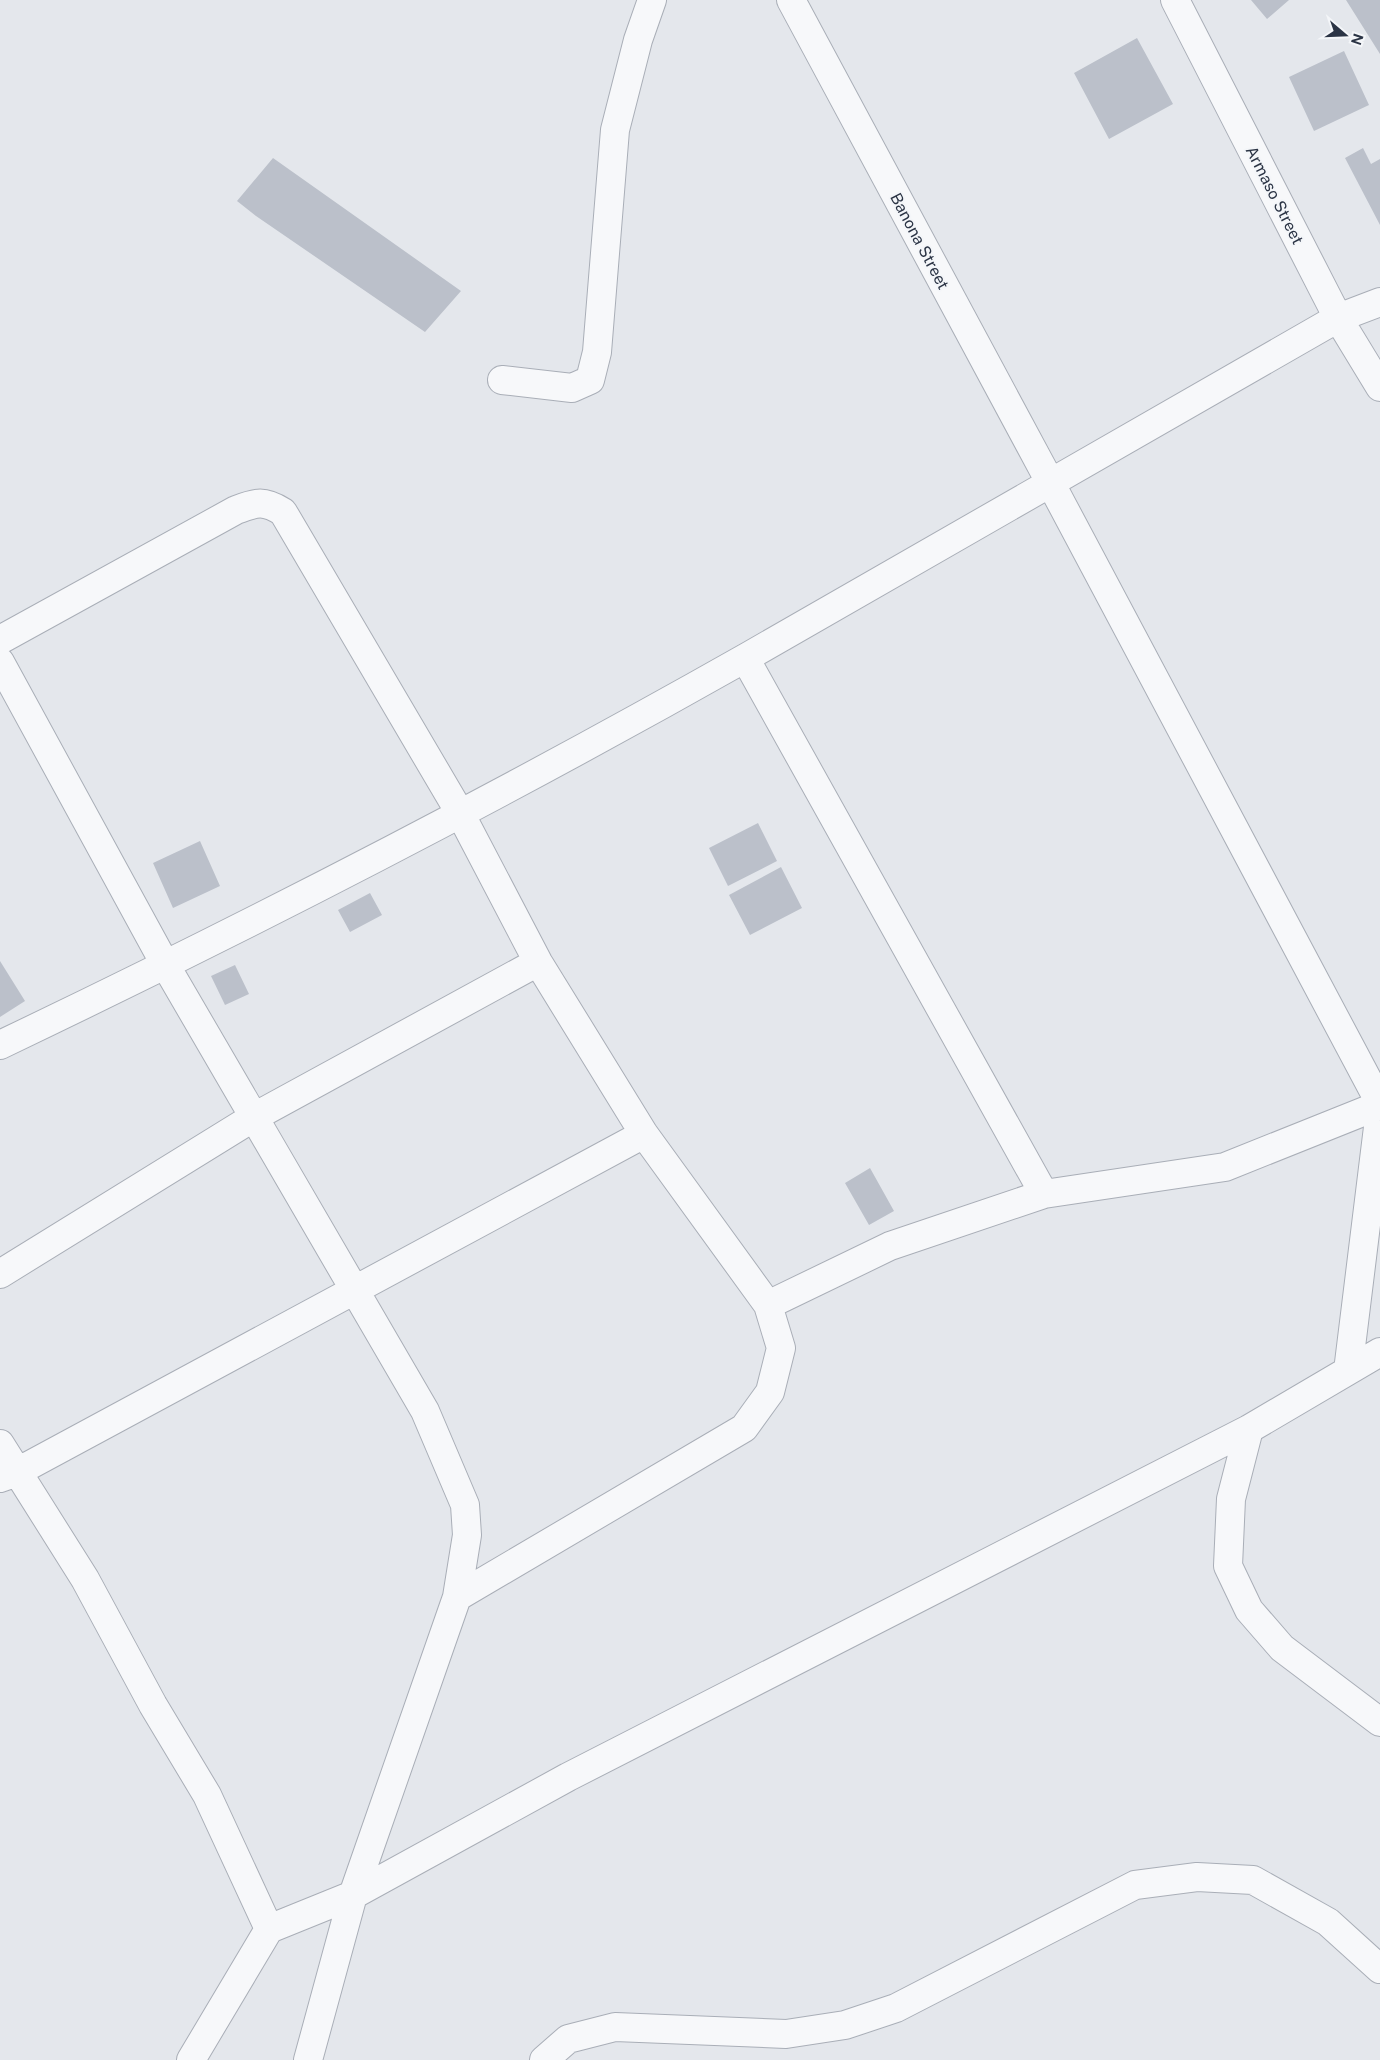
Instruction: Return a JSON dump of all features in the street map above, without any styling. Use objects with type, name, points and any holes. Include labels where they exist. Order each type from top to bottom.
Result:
[{"type":"street","points":[[502,380],[572,388],[590,380],[597,352],[615,130],[638,40],[652,0]]},
{"type":"street","name":"Banona Street","points":[[791,0],[1050,482],[1380,1104]]},
{"type":"street","name":"Armaso Street","points":[[1175,0],[1338,318],[1380,387]]},
{"type":"street","points":[[0,1045],[166,966],[460,813],[745,658],[1338,318],[1380,302]]},
{"type":"street","points":[[0,640],[236,510],[256,502],[271,505],[284,512],[460,813],[538,962],[644,1134],[768,1305],[781,1348],[770,1392],[744,1428],[457,1597]]},
{"type":"street","points":[[745,658],[1044,1194]]},
{"type":"street","points":[[0,662],[166,966],[426,1411],[465,1505],[467,1534],[457,1597],[353,1895],[308,2060]]},
{"type":"street","points":[[0,1274],[254,1117],[538,962]]},
{"type":"street","points":[[768,1305],[890,1246],[1044,1194],[1226,1167],[1380,1104]]},
{"type":"street","points":[[1348,1371],[1380,1111]]},
{"type":"street","points":[[9,1475],[355,1291],[644,1134]]},
{"type":"street","points":[[191,2060],[269,1929],[353,1895],[568,1777],[1249,1430],[1380,1352]]},
{"type":"street","points":[[1249,1430],[1231,1499],[1228,1566],[1249,1610],[1282,1648],[1380,1722]]},
{"type":"street","points":[[0,1444],[9,1475],[84,1579],[153,1705],[207,1795],[269,1929]]},
{"type":"street","points":[[544,2060],[568,2039],[615,2028],[786,2034],[845,2025],[896,2008],[1135,1885],[1197,1877],[1253,1880],[1328,1922],[1380,1969]]},
{"type":"building","points":[[1251,0],[1289,0],[1267,19]]},
{"type":"building","points":[[1346,0],[1380,0],[1380,54]]},
{"type":"building","points":[[1137,38],[1173,104],[1109,139],[1074,73]]},
{"type":"building","points":[[1344,51],[1369,105],[1314,131],[1289,77]]},
{"type":"building","points":[[1363,148],[1371,164],[1380,159],[1380,225],[1345,158]]},
{"type":"building","points":[[273,158],[461,291],[425,332],[237,201]]},
{"type":"building","points":[[758,823],[777,861],[728,886],[709,848]]},
{"type":"building","points":[[200,841],[220,886],[173,908],[153,863]]},
{"type":"building","points":[[781,867],[802,908],[750,935],[729,895]]},
{"type":"building","points":[[370,893],[382,915],[350,932],[338,910]]},
{"type":"building","points":[[0,961],[25,1001],[0,1017]]},
{"type":"building","points":[[235,965],[249,994],[225,1005],[211,976]]},
{"type":"building","points":[[870,1168],[894,1211],[869,1225],[845,1183]]}]
